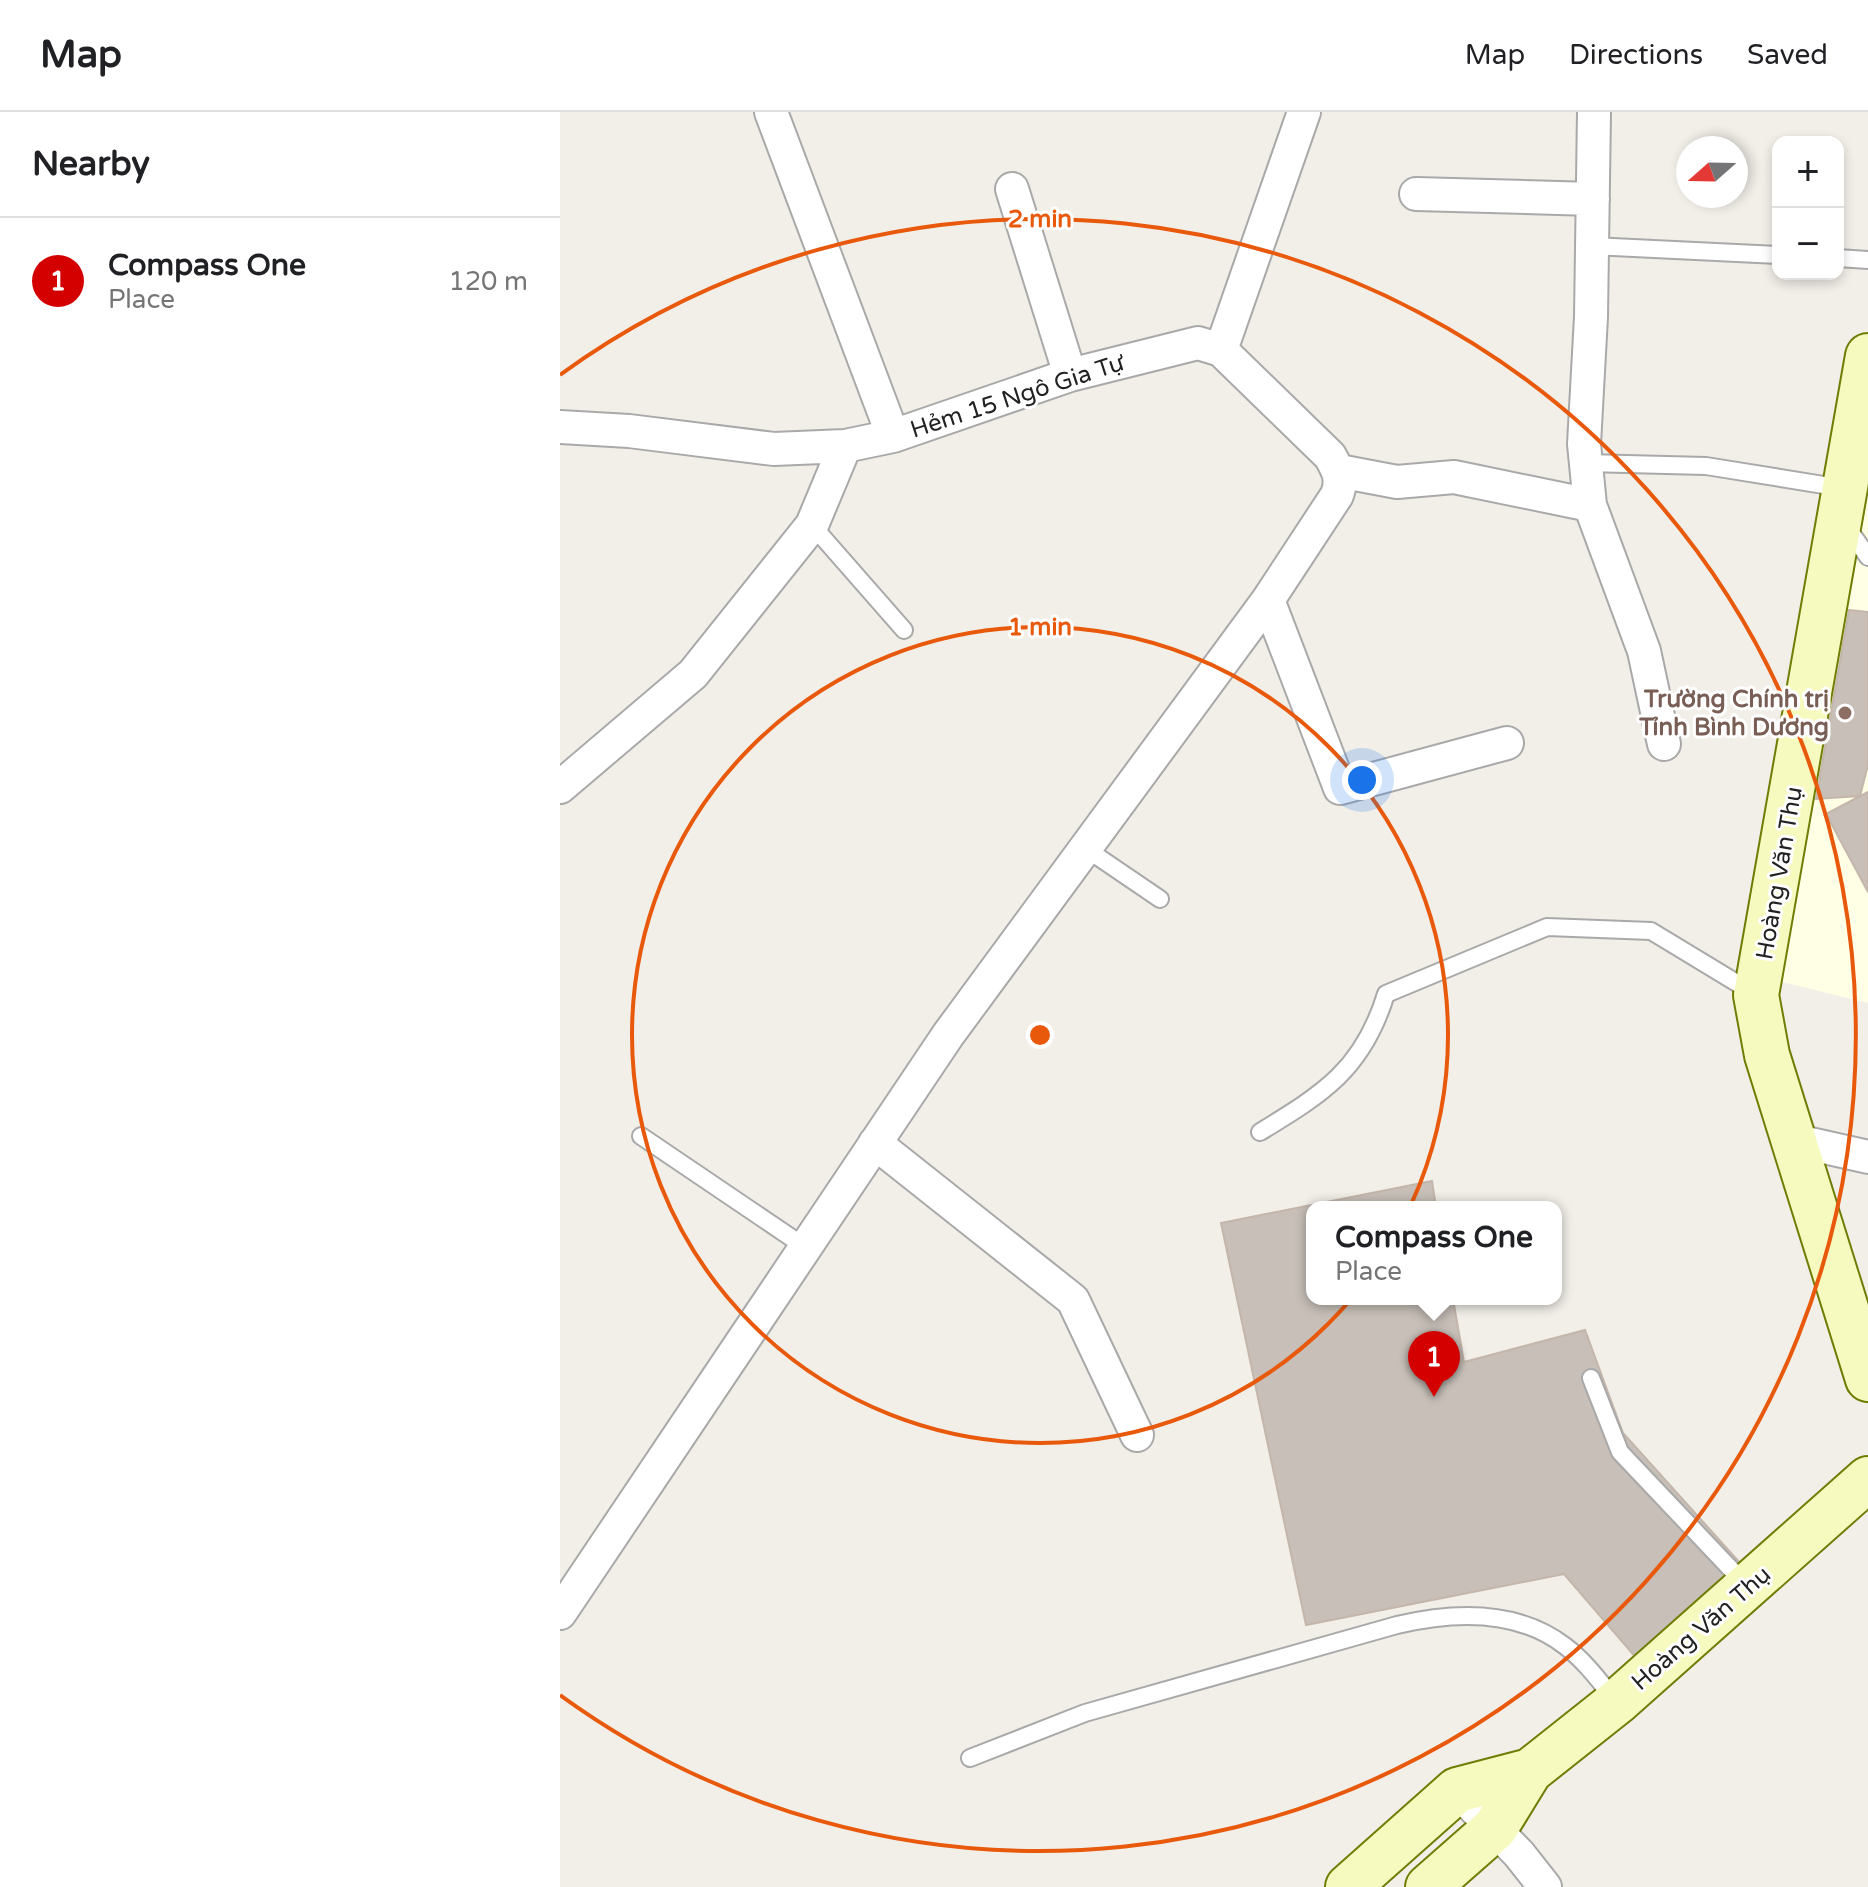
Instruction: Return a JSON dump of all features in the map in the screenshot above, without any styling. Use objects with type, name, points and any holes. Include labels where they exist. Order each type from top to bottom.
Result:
[{"type":"street","points":[[771,112],[893,436]]},
{"type":"street","points":[[560,1613],[948,1035],[1268,600],[1337,495],[1341,484],[1339,471],[1330,456],[1221,350],[1304,112]]},
{"type":"street","points":[[1594,112],[1586,463],[1590,505],[1644,651],[1664,744]]},
{"type":"street","points":[[1012,189],[1070,375]]},
{"type":"street","points":[[1416,194],[1593,199]]},
{"type":"street","name":"Hẻm 15 Ngô Gia Tự","points":[[560,427],[629,431],[774,449],[845,446],[893,436],[1070,375],[1198,343],[1221,350]]},
{"type":"street","name":"Hoàng Văn Thụ","points":[[1868,356],[1756,995],[1767,1055],[1868,1379]]},
{"type":"street","points":[[560,787],[693,674],[784,566],[812,525],[845,446]]},
{"type":"street","points":[[1339,471],[1397,482],[1454,477],[1590,505]]},
{"type":"street","points":[[1268,600],[1340,788],[1507,743]]},
{"type":"street","points":[[1793,1140],[1868,1157]]},
{"type":"street","points":[[875,1143],[1073,1300],[1137,1435]]},
{"type":"street","name":"Hoàng Văn Thụ","points":[[1428,1887],[1495,1828],[1530,1771],[1617,1702],[1868,1479]]},
{"type":"street","name":"Hoàng Văn Thụ","points":[[1348,1887],[1457,1790],[1530,1771]]},
{"type":"street","points":[[1457,1790],[1495,1828],[1545,1887]]},
{"type":"lane","points":[[1592,246],[1772,255]]},
{"type":"lane","points":[[1844,258],[1868,260]]},
{"type":"lane","points":[[1586,463],[1706,466],[1844,504],[1868,557]]},
{"type":"lane","points":[[812,525],[904,630]]},
{"type":"lane","points":[[1085,848],[1160,899]]},
{"type":"lane","points":[[1260,1132],[1325,1092],[1374,1033],[1386,994],[1547,927],[1651,931],[1756,995]]},
{"type":"lane","points":[[641,1136],[805,1247]]},
{"type":"lane","points":[[1591,1378],[1620,1452],[1747,1586]]},
{"type":"lane","points":[[970,1758],[1127,1701],[1397,1625],[1449,1615],[1491,1617],[1549,1635],[1581,1660],[1617,1702]]},
{"type":"shaded area","name":"Trường Chính trị Tỉnh Bình Dương","points":[[1868,445],[1868,1003],[1778,981]]},
{"type":"building","points":[[1849,610],[1868,612],[1868,765],[1860,796],[1816,799]]},
{"type":"building","points":[[1868,792],[1868,892],[1826,814]]},
{"type":"building","points":[[1432,1181],[1435,1201],[1332,1201]]},
{"type":"building","points":[[1306,1206],[1306,1305],[1454,1305],[1464,1362],[1585,1330],[1623,1433],[1741,1564],[1638,1660],[1564,1574],[1306,1625],[1221,1223]]},
{"type":"place","name":"Trường Chính trị Tỉnh Bình Dương","points":[[1845,713]]},
{"type":"place","name":"Compass One","points":[[1434,1397]]}]
